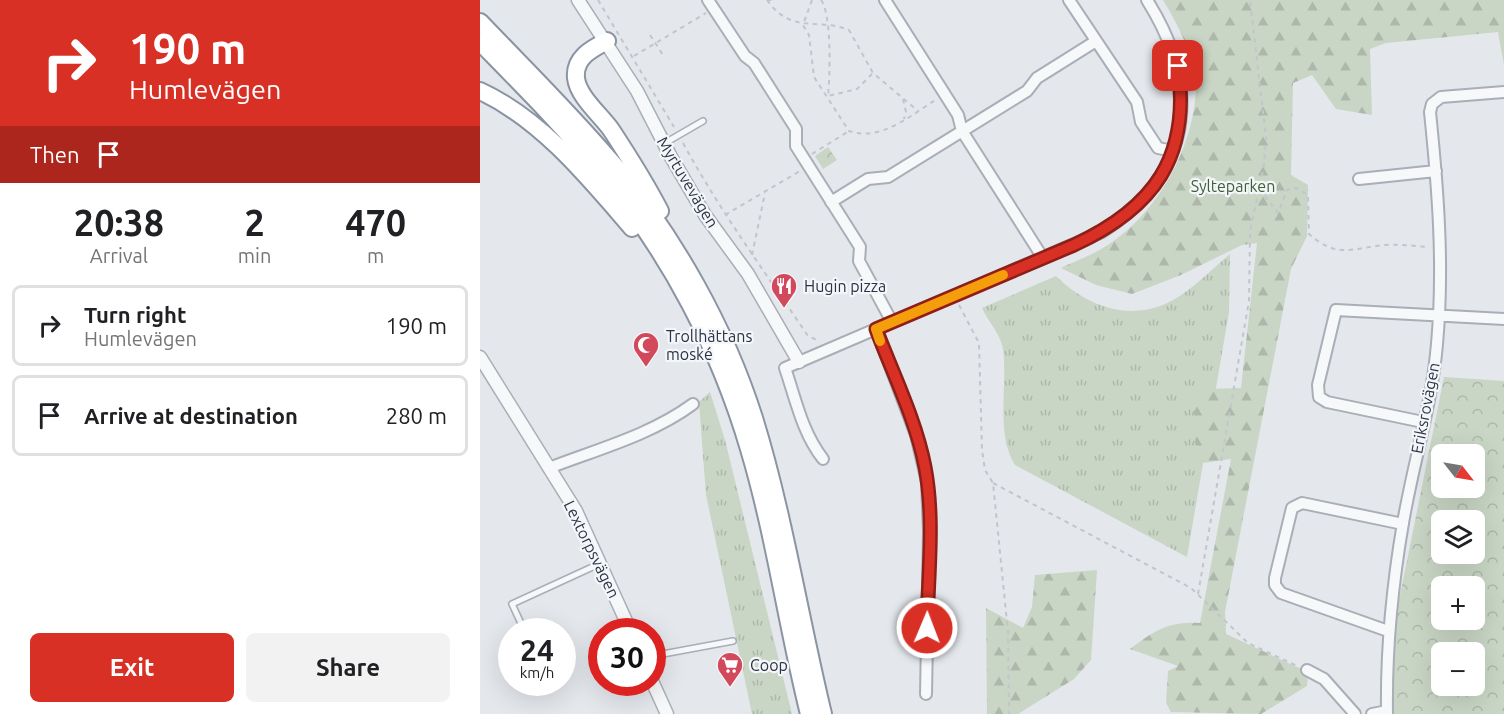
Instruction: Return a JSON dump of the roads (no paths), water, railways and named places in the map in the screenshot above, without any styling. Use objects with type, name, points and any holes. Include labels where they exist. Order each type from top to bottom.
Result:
[{"type":"highway","points":[[480,22],[608,158],[637,195],[679,270],[722,339],[753,416],[783,531],[823,714]]},
{"type":"highway","points":[[606,41],[582,57],[576,70],[576,80],[579,88],[612,131],[653,198],[679,270],[719,365],[749,449],[771,535],[809,714]]},
{"type":"highway","points":[[480,42],[605,176],[679,270]]},
{"type":"highway","points":[[480,91],[507,106],[548,139],[679,270]]},
{"type":"street","name":"Myrtuvevägen","points":[[578,0],[606,41],[705,215],[754,283],[799,362]]},
{"type":"street","points":[[885,0],[958,115],[962,131],[1043,258]]},
{"type":"street","points":[[1069,0],[1137,102],[1142,122],[1158,148],[1173,151]]},
{"type":"street","points":[[823,459],[813,447],[801,422],[785,368],[1102,232],[1126,216],[1151,191],[1173,151],[1182,92],[1178,66],[1170,41],[1147,0]]},
{"type":"street","points":[[711,4],[745,56],[754,63],[796,129],[796,146],[860,247],[859,261],[892,322]]},
{"type":"street","points":[[831,202],[868,179],[888,177],[1027,91],[1037,78],[1096,41]]},
{"type":"street","name":"Eriksrovägen","points":[[1372,714],[1387,712],[1388,631],[1403,524],[1437,346],[1441,248],[1430,112],[1432,104],[1441,97],[1504,92]]},
{"type":"street","points":[[1359,179],[1436,171]]},
{"type":"street","points":[[1423,422],[1327,402],[1319,397],[1318,385],[1336,310],[1504,319]]},
{"type":"street","points":[[876,329],[916,435],[927,482],[929,532],[926,694]]},
{"type":"street","name":"Lextorpsvägen","points":[[480,357],[576,512],[625,618]]},
{"type":"street","points":[[549,468],[647,431],[675,418],[693,404]]},
{"type":"street","points":[[1388,631],[1281,592],[1275,585],[1275,578],[1289,515],[1292,508],[1302,503],[1403,524]]},
{"type":"street","points":[[1307,670],[1324,679],[1355,714]]},
{"type":"street","points":[[659,696],[667,714]]},
{"type":"lane","points":[[664,143],[703,121]]},
{"type":"lane","points":[[518,618],[512,604],[601,563]]},
{"type":"lane","points":[[666,653],[733,641]]},
{"type":"place","name":"Hugin pizza","points":[[784,309]]},
{"type":"place","name":"Trollhättans moské","points":[[646,368]]},
{"type":"place","name":"Coop","points":[[730,688]]},
{"type":"park label","name":"Sylteparken","points":[[1233,186]]}]
